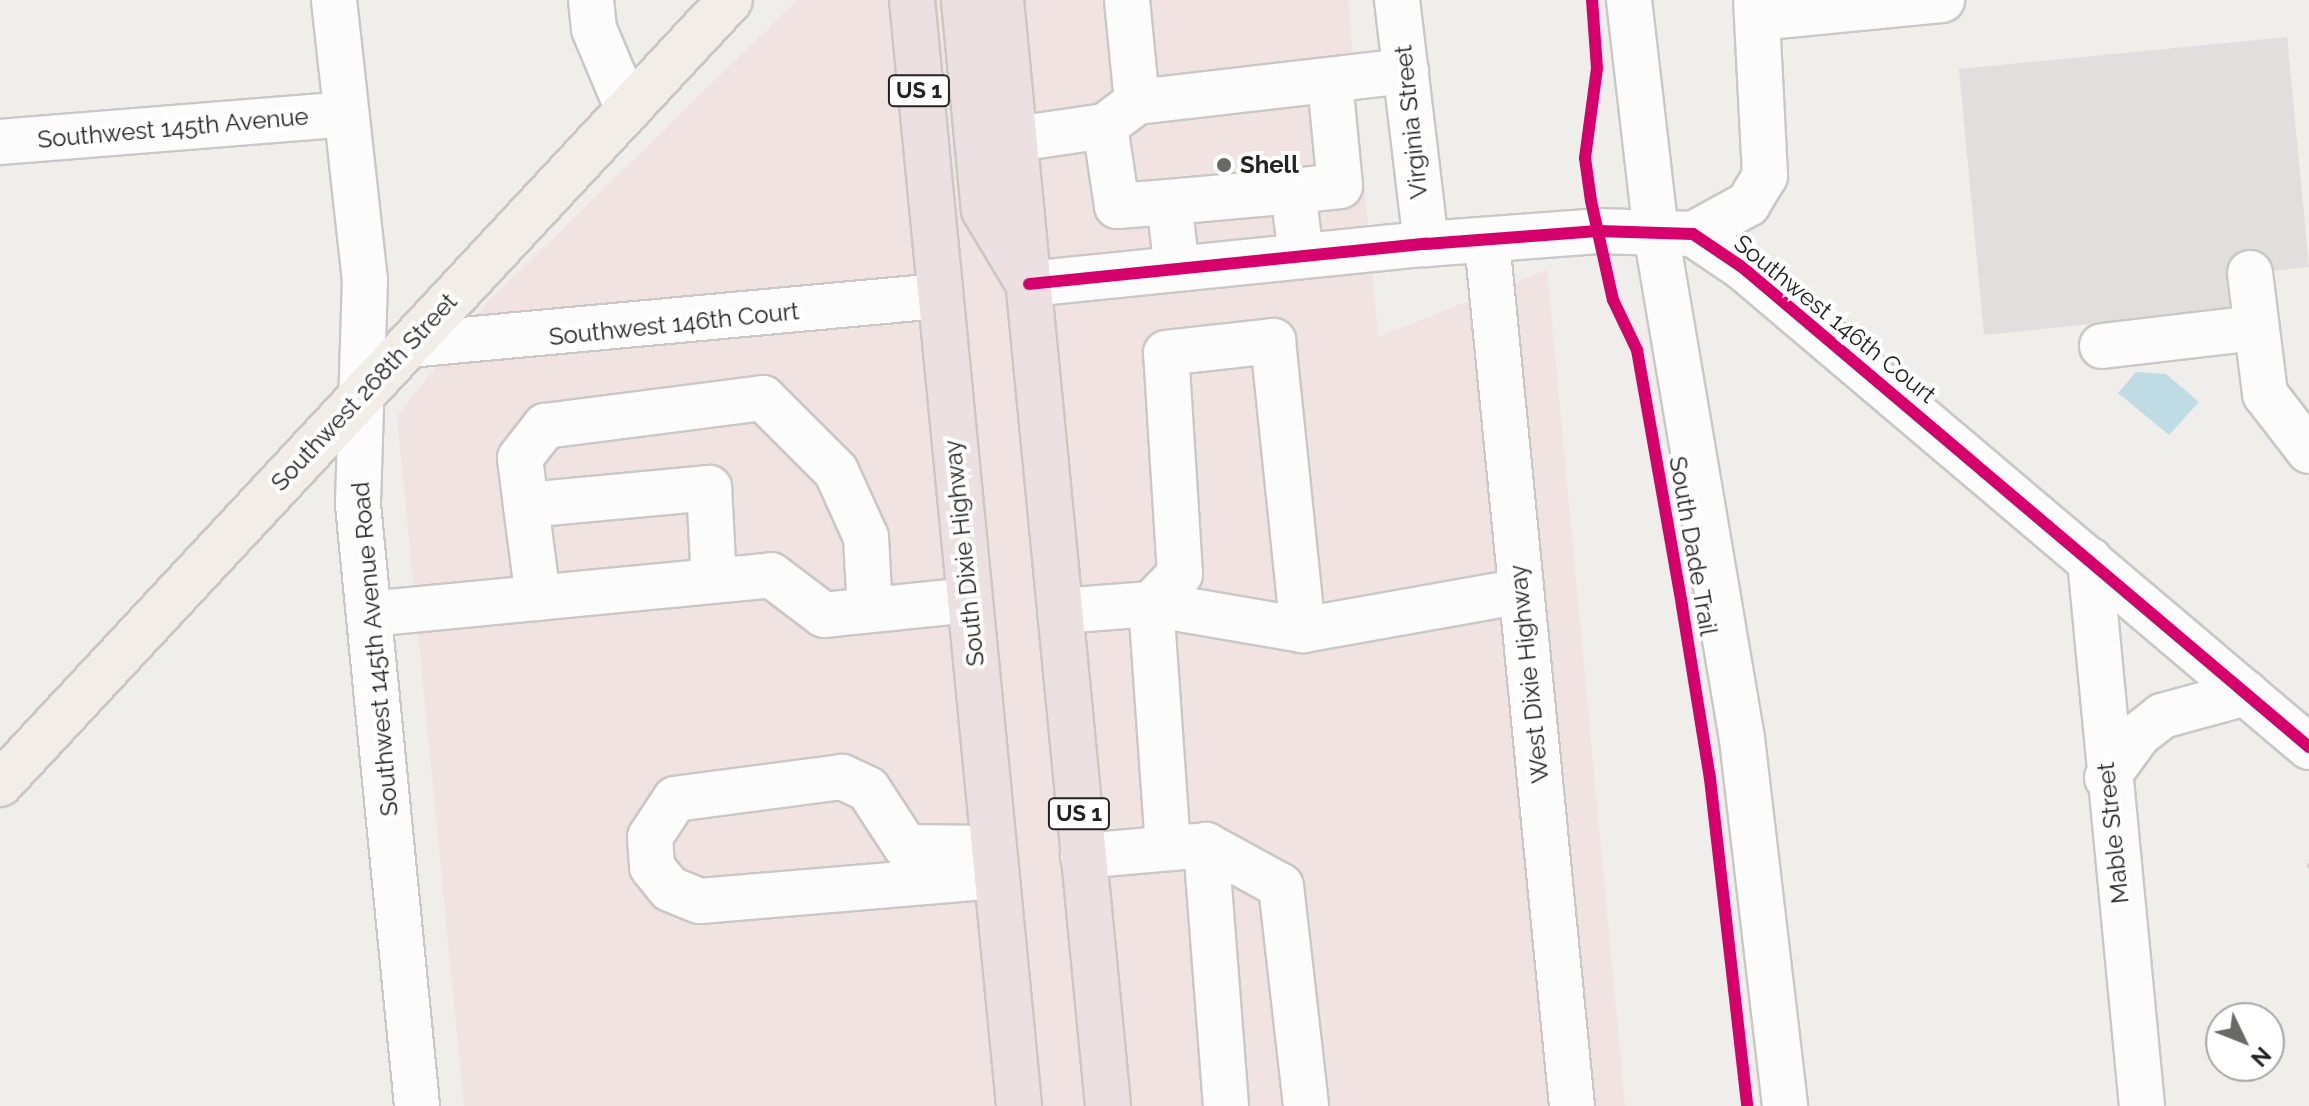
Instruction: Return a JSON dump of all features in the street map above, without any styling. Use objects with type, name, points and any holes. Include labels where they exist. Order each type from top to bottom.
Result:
[{"type":"highway","name":"South Dixie Highway","points":[[912,0],[938,296],[1019,1106]]},
{"type":"highway","points":[[964,0],[984,210],[1029,284]]},
{"type":"highway","name":"US 1","points":[[1001,0],[1108,1106]]},
{"type":"highway","points":[[1012,1027],[1050,1106]]},
{"type":"main road","name":"Southwest 268th Street","points":[[0,784],[628,110],[722,2]]},
{"type":"street","name":"Southwest 145th Avenue Road","points":[[334,0],[365,279],[358,505],[417,1106]]},
{"type":"street","points":[[591,0],[594,29],[628,110]]},
{"type":"street","points":[[1127,0],[1117,206],[1340,186],[1330,82]]},
{"type":"street","name":"Virginia Street","points":[[1397,0],[1426,244]]},
{"type":"street","points":[[1629,0],[1674,234],[1742,739],[1785,1106]]},
{"type":"street","points":[[1029,284],[1426,244],[1674,234],[1748,204],[1765,176],[1757,9],[1942,0]]},
{"type":"street","points":[[1016,139],[1121,114],[1406,71]]},
{"type":"street","name":"Southwest 145th Avenue","points":[[0,142],[345,114]]},
{"type":"street","points":[[1293,191],[1301,256]]},
{"type":"street","points":[[1169,202],[1177,269]]},
{"type":"street","name":"Southwest 146th Court","points":[[1674,234],[1742,267],[2309,747]]},
{"type":"street","name":"West Dixie Highway","points":[[1487,241],[1572,1106]]},
{"type":"street","points":[[2250,273],[2255,328],[2271,409],[2309,451]]},
{"type":"street","name":"Southwest 146th Court","points":[[409,345],[938,296]]},
{"type":"street","points":[[2102,346],[2255,328]]},
{"type":"street","points":[[1151,604],[1180,574],[1166,353],[1273,341],[1303,630]]},
{"type":"street","points":[[538,598],[520,458],[545,426],[763,398],[836,471],[866,537],[870,610]]},
{"type":"street","points":[[526,505],[709,488],[714,580]]},
{"type":"street","name":"Mable Street","points":[[2090,560],[2107,778],[2142,1106]]},
{"type":"street","points":[[369,614],[771,575],[824,615],[969,600]]},
{"type":"street","points":[[1060,611],[1151,604],[1303,630],[1521,591]]},
{"type":"street","points":[[1151,604],[1226,1106]]},
{"type":"street","points":[[2107,778],[2138,735],[2162,716],[2246,693]]},
{"type":"street","points":[[897,865],[868,789],[842,777],[675,799],[650,837],[652,867],[670,889],[700,901],[897,865],[994,862]]},
{"type":"street","points":[[1083,856],[1187,846],[1281,886],[1306,1106]]},
{"type":"shaded area","points":[[797,0],[1348,0],[1378,337],[1547,270],[1625,1106],[464,1106],[397,416],[487,303]]},
{"type":"shaded area","points":[[2287,37],[2309,267],[2226,276],[2230,310],[1984,335],[1959,69]]},
{"type":"water","points":[[2136,372],[2166,374],[2199,402],[2169,435],[2118,393]]},
{"type":"cycle path","name":"South Dade Trail","points":[[1592,0],[1597,68],[1585,158],[1591,201],[1613,300],[1637,350],[1682,606],[1710,779],[1747,1106]]},
{"type":"cycle path","points":[[1029,284],[1426,244],[1598,231],[1693,234],[1742,267],[2309,747]]},
{"type":"place","name":"Shell","points":[[1224,165]]}]
